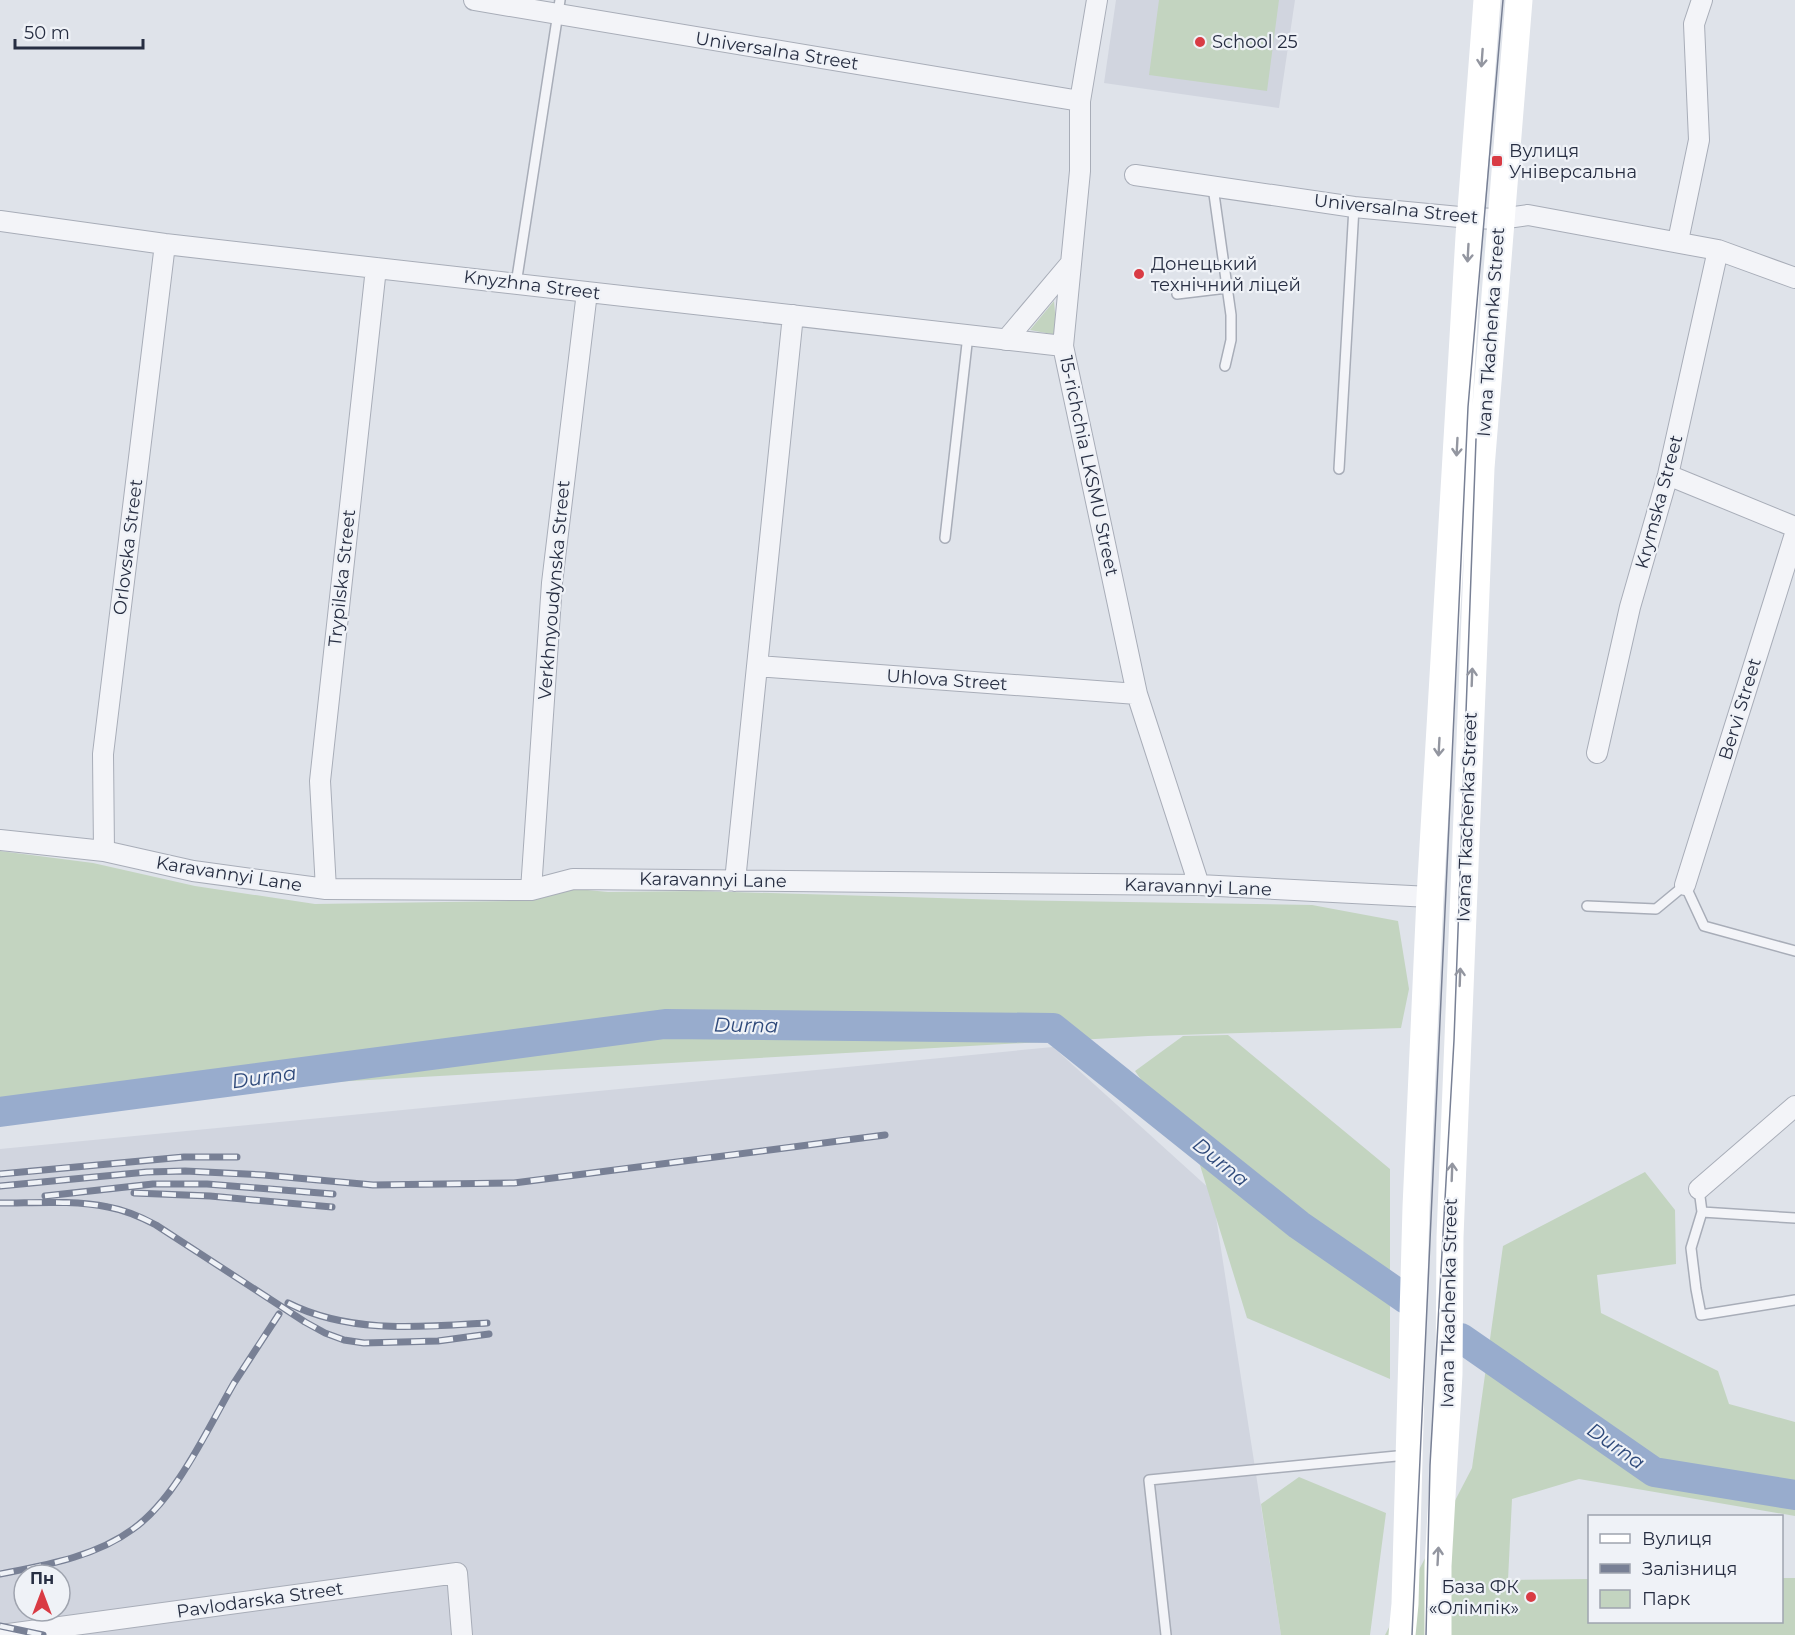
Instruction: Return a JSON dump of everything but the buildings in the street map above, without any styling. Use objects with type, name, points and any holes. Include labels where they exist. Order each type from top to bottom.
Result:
[{"type":"main road","name":"Ivana Tkachenka Street","points":[[1402,1635],[1405,1604],[1416,1207],[1430,897],[1470,218],[1487,0]]},
{"type":"main road","name":"Ivana Tkachenka Street","points":[[1438,1635],[1438,1566],[1449,1374],[1450,1237],[1481,468],[1519,0]]},
{"type":"street","name":"Universalna Street","points":[[474,0],[558,8],[1080,101]]},
{"type":"street","name":"15-richchia LKSMU Street","points":[[1097,0],[1080,101],[1080,171],[1063,346],[1137,694],[1198,885]]},
{"type":"street","points":[[1678,241],[1699,140],[1694,24],[1702,0]]},
{"type":"street","name":"Universalna Street","points":[[1135,176],[1354,207],[1470,218],[1500,219],[1528,215],[1718,250],[1795,278]]},
{"type":"street","name":"Knyzhna Street","points":[[0,221],[165,244],[1063,346]]},
{"type":"street","name":"Orlovska Street","points":[[104,851],[103,754],[165,244]]},
{"type":"street","name":"Krymska Street","points":[[1597,753],[1630,607],[1668,475],[1718,250]]},
{"type":"street","points":[[1006,340],[1071,263]]},
{"type":"street","name":"Trypilska Street","points":[[326,889],[320,781],[376,268]]},
{"type":"street","name":"Verkhnyoudynska Street","points":[[531,890],[552,583],[587,292]]},
{"type":"street","points":[[735,880],[793,315]]},
{"type":"street","points":[[1668,475],[1795,527]]},
{"type":"street","name":"Bervi Street","points":[[1684,885],[1795,534]]},
{"type":"street","name":"Uhlova Street","points":[[757,666],[1137,694]]},
{"type":"street","name":"Karavannyi Lane","points":[[0,840],[104,851],[193,871],[326,889],[531,890],[573,879],[735,880],[1198,885],[1430,897]]},
{"type":"street","points":[[1699,1189],[1795,1106]]},
{"type":"street","name":"Pavlodarska Street","points":[[1,1635],[458,1573],[462,1635]]},
{"type":"lane","points":[[516,284],[558,8]]},
{"type":"lane","points":[[1213,186],[1231,315],[1231,340],[1225,366]]},
{"type":"lane","points":[[1339,470],[1354,207]]},
{"type":"lane","points":[[1177,294],[1227,288]]},
{"type":"lane","points":[[945,538],[968,335]]},
{"type":"lane","points":[[1587,906],[1656,909],[1684,885],[1704,926],[1795,951]]},
{"type":"lane","points":[[1699,1189],[1702,1212],[1691,1248],[1701,1315],[1795,1300]]},
{"type":"lane","points":[[1702,1212],[1795,1218]]},
{"type":"lane","points":[[1166,1635],[1149,1480],[1409,1455]]},
{"type":"shaded area","name":"School 25","points":[[1116,0],[1295,0],[1279,108],[1104,83]]},
{"type":"shaded area","points":[[1053,1047],[1212,1191],[1281,1635],[0,1635],[0,1149]]},
{"type":"green space","points":[[1159,0],[1279,0],[1267,91],[1149,75]]},
{"type":"green space","points":[[1054,301],[1057,335],[1030,330]]},
{"type":"green space","points":[[0,851],[93,863],[195,886],[315,904],[510,901],[577,889],[608,892],[699,891],[1005,900],[1312,905],[1398,921],[1409,989],[1401,1028],[1148,1036],[0,1101]]},
{"type":"green space","points":[[1228,1035],[1390,1169],[1390,1379],[1247,1318],[1199,1162],[1135,1071],[1183,1036]]},
{"type":"green space","points":[[1645,1172],[1675,1210],[1676,1264],[1597,1275],[1601,1313],[1718,1371],[1729,1404],[1795,1422],[1795,1516],[1579,1479],[1512,1499],[1508,1580],[1588,1579],[1588,1623],[1783,1623],[1783,1578],[1795,1578],[1795,1635],[1385,1635],[1472,1468],[1503,1246]]},
{"type":"green space","points":[[1299,1477],[1386,1513],[1370,1635],[1281,1635],[1261,1504]]},
{"type":"waterway","name":"Durna","points":[[0,1112],[665,1024],[1053,1028],[1299,1225],[1406,1299]]},
{"type":"waterway","name":"Durna","points":[[1461,1338],[1654,1472],[1795,1495]]},
{"type":"tram line","points":[[1412,1635],[1468,407],[1503,0]]},
{"type":"tram line","points":[[1426,1635],[1430,1465],[1454,1040],[1476,439]]},
{"type":"railway","points":[[0,1186],[147,1172],[185,1171],[264,1175],[373,1185],[514,1183],[885,1135]]},
{"type":"railway","points":[[0,1174],[184,1157],[237,1157]]},
{"type":"railway","points":[[45,1196],[153,1184],[207,1184],[333,1194]]},
{"type":"railway","points":[[134,1193],[210,1196],[332,1207]]},
{"type":"railway","points":[[0,1203],[81,1203],[114,1208],[133,1214],[156,1225],[305,1322],[344,1340],[364,1343],[438,1341],[489,1334]]},
{"type":"railway","points":[[288,1303],[336,1320],[361,1324],[411,1327],[487,1323]]},
{"type":"railway","points":[[0,1574],[70,1559],[103,1547],[133,1529],[149,1516],[190,1462],[234,1383],[279,1314]]},
{"type":"railway","points":[[0,1626],[43,1635]]},
{"type":"place","name":"School 25","points":[[1200,42]]},
{"type":"place","name":"Вулиця Універсальна","points":[[1497,161]]},
{"type":"place","name":"Донецький технічний ліцей","points":[[1139,274]]},
{"type":"place","name":"База ФК «Олімпік»","points":[[1531,1597]]}]
